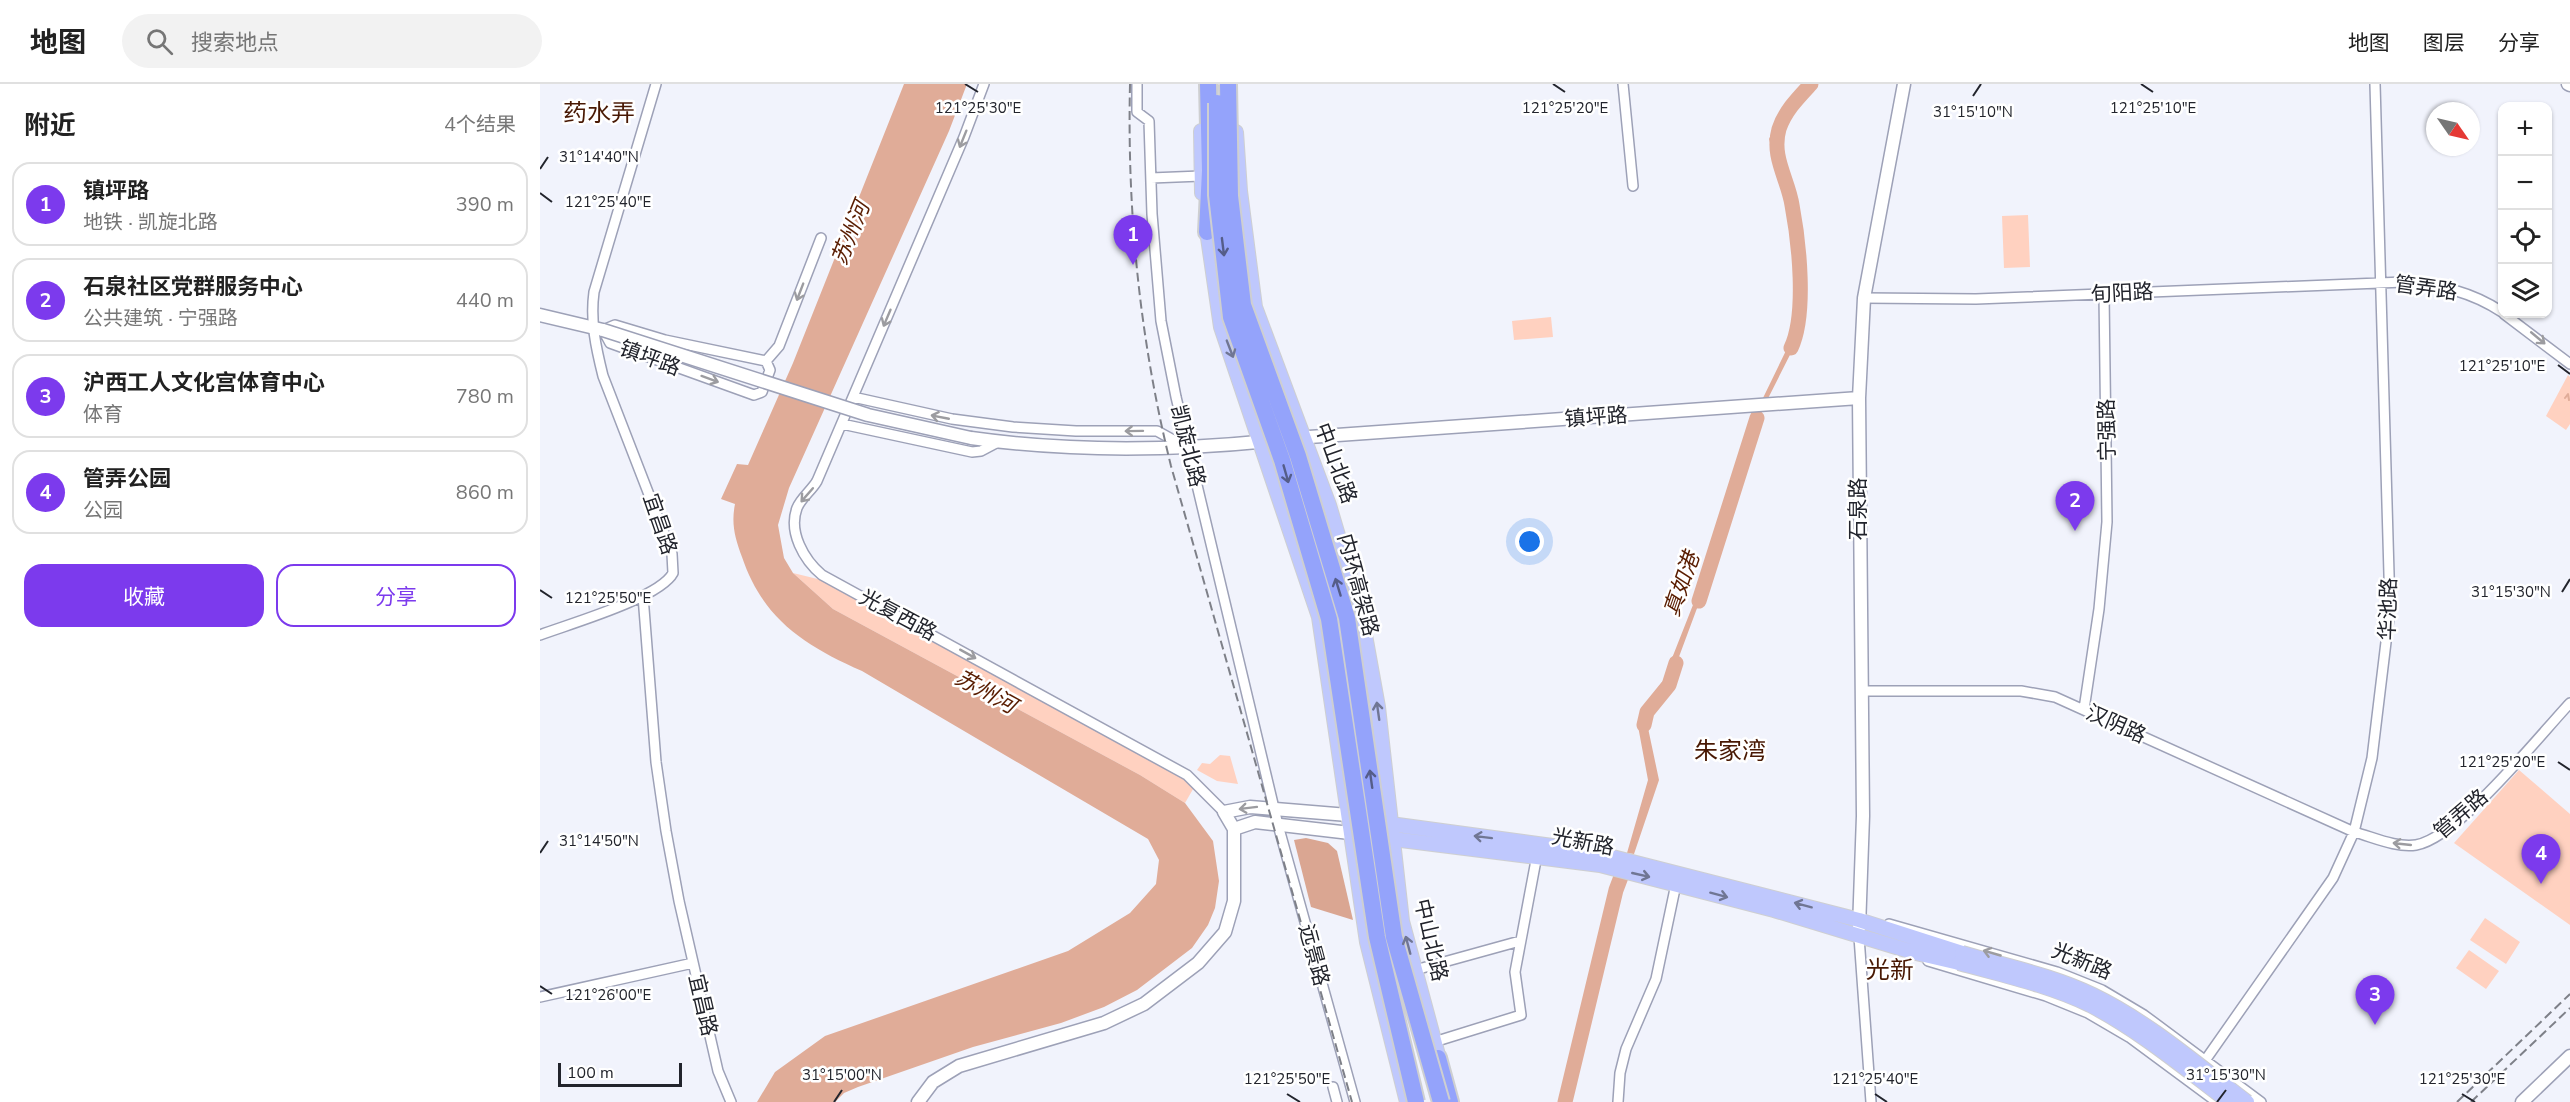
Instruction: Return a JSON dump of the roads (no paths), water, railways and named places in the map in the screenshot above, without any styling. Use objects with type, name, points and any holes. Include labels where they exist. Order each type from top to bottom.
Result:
[{"type":"highway","points":[[1207,232],[1208,84]]},
{"type":"highway","name":"内环高架路","points":[[1217,84],[1217,195],[1231,317],[1282,460],[1329,619],[1377,937],[1416,1102]]},
{"type":"highway","name":"内环高架路","points":[[1228,84],[1230,196],[1243,305],[1298,456],[1347,618],[1394,937],[1448,1100]]},
{"type":"highway","points":[[1436,1050],[1448,1100]]},
{"type":"main road","points":[[1203,84],[1206,174]]},
{"type":"main road","name":"中山北路","points":[[1236,84],[1240,191],[1256,307],[1329,505],[1361,613],[1378,707],[1402,921],[1436,1050]]},
{"type":"main road","name":"石泉路","points":[[1859,937],[1863,816],[1858,541],[1859,398],[1864,298],[1904,84]]},
{"type":"main road","points":[[1207,232],[1221,327],[1319,617],[1367,942],[1407,1102]]},
{"type":"main road","points":[[540,315],[598,328]]},
{"type":"main road","name":"镇坪路","points":[[598,328],[868,415],[971,438],[1076,449],[1189,448],[1304,437],[1859,398]]},
{"type":"main road","name":"光新路","points":[[1224,812],[1250,807],[1275,807],[1348,816],[1392,832],[1537,855],[1621,865]]},
{"type":"main road","name":"光复西路","points":[[1224,812],[1234,829]]},
{"type":"main road","name":"光新路","points":[[1234,829],[1256,822],[1350,833],[1392,832],[1568,848],[1621,865],[1860,920],[2089,1005],[2154,1046],[2229,1102]]},
{"type":"main road","points":[[918,1102],[933,1082],[959,1065],[1054,1039],[1114,1018],[1144,1004],[1198,963],[1225,932],[1234,901],[1234,829]]},
{"type":"main road","name":"光新路","points":[[1663,875],[1676,884],[1916,953],[1960,958],[2052,979],[2094,995],[2161,1037],[2247,1102]]},
{"type":"main road","points":[[2522,1102],[2570,1056]]},
{"type":"street","name":"宜昌路","points":[[656,84],[594,292],[603,376],[674,563],[669,580],[643,596],[656,762],[679,901],[718,1071],[731,1102]]},
{"type":"street","name":"光复西路","points":[[984,84],[964,137],[817,481],[797,508],[795,526],[798,540],[812,567],[834,582],[870,599],[1187,775],[1224,812]]},
{"type":"street","name":"凯旋北路","points":[[1137,84],[1137,112],[1149,121],[1161,321],[1275,807]]},
{"type":"street","points":[[1623,84],[1634,186]]},
{"type":"street","name":"华池路","points":[[2190,1082],[2333,878],[2354,832],[2377,730],[2390,609],[2375,84]]},
{"type":"street","points":[[1151,178],[1206,174]]},
{"type":"street","name":"镇坪路","points":[[766,361],[779,346],[821,238]]},
{"type":"street","name":"旬阳路","points":[[1864,298],[1966,299],[2380,282]]},
{"type":"street","name":"管弄路","points":[[2380,282],[2451,288],[2472,295],[2498,310]]},
{"type":"street","name":"宁强路","points":[[2084,709],[2099,609],[2107,522],[2104,294]]},
{"type":"street","name":"管弄路","points":[[2510,318],[2570,364]]},
{"type":"street","name":"镇坪路","points":[[615,325],[665,340],[766,361],[770,370],[762,392],[753,395],[610,343],[598,328],[615,325]]},
{"type":"street","points":[[854,397],[932,416],[1013,427],[1076,431],[1157,431],[1189,448]]},
{"type":"street","points":[[842,424],[972,452],[998,442]]},
{"type":"street","points":[[540,635],[643,596]]},
{"type":"street","name":"汉阴路","points":[[1862,691],[2021,691],[2055,697],[2354,832]]},
{"type":"street","name":"管弄路","points":[[2354,832],[2399,845],[2416,845],[2448,831],[2467,814],[2570,703]]},
{"type":"street","name":"远景路","points":[[1275,807],[1278,825],[1355,1102]]},
{"type":"street","points":[[1436,1050],[1521,1015],[1515,972],[1537,855]]},
{"type":"street","points":[[1618,1102],[1620,1073],[1626,1049],[1656,980],[1676,884]]},
{"type":"street","name":"光新路","points":[[1860,920],[1904,926],[2081,981],[2144,1015],[2261,1102]]},
{"type":"street","points":[[1859,937],[1871,1102]]},
{"type":"street","points":[[1415,970],[1520,941]]},
{"type":"street","name":"光新路","points":[[1916,953],[1933,964],[2046,996],[2088,1013],[2129,1037],[2217,1102]]},
{"type":"street","points":[[540,997],[693,963]]},
{"type":"street","points":[[1333,1087],[1337,1102]]},
{"type":"water","name":"苏州河","points":[[904,84],[967,84],[949,131],[789,488],[778,525],[784,558],[793,573],[833,609],[1140,775],[1185,803],[1213,841],[1219,881],[1215,908],[1208,925],[1192,948],[1137,990],[1104,1007],[1061,1023],[973,1047],[858,1087],[844,1093],[835,1102],[757,1102],[775,1072],[825,1036],[1068,951],[1130,913],[1156,884],[1159,860],[1148,839],[862,671],[822,651],[788,628],[761,597],[751,579],[736,537],[733,518],[735,504],[721,499],[737,464],[748,465],[793,363]]},
{"type":"water","points":[[1806,84],[1815,84],[1789,109],[1774,140],[1802,255],[1802,307],[1798,339],[1750,434],[1706,584],[1670,681],[1651,707],[1648,728],[1659,780],[1634,854],[1627,853],[1648,780],[1638,726],[1642,709],[1663,681],[1702,582],[1746,433],[1796,330],[1799,306],[1798,255],[1769,139],[1784,107]]},
{"type":"waterway","name":"真如港","points":[[1791,348],[1799,317],[1799,258],[1792,205],[1779,158],[1777,139],[1785,116],[1811,84]]},
{"type":"waterway","points":[[2565,398],[2568,394],[2569,400]]},
{"type":"waterway","name":"真如港","points":[[1699,601],[1757,418]]},
{"type":"waterway","name":"真如港","points":[[1644,725],[1647,712],[1669,685],[1676,663]]},
{"type":"waterway","name":"真如港","points":[[1565,1102],[1616,890],[1627,861]]},
{"type":"railway","points":[[1130,84],[1133,229],[1144,324],[1160,419],[1171,466],[1352,1102]]},
{"type":"railway","points":[[2457,1102],[2570,994]]},
{"type":"railway","points":[[2471,1102],[2570,1008]]},
{"type":"place","name":"镇坪路","points":[[1133,265]]},
{"type":"place","name":"石泉社区党群服务中心","points":[[2075,531]]},
{"type":"place","name":"管弄公园","points":[[2541,884]]},
{"type":"place","name":"沪西工人文化宫体育中心","points":[[2375,1025]]},
{"type":"district","name":"药水弄","points":[[599,113]]},
{"type":"district","name":"朱家湾","points":[[1730,751]]},
{"type":"district","name":"光新","points":[[1890,970]]}]
